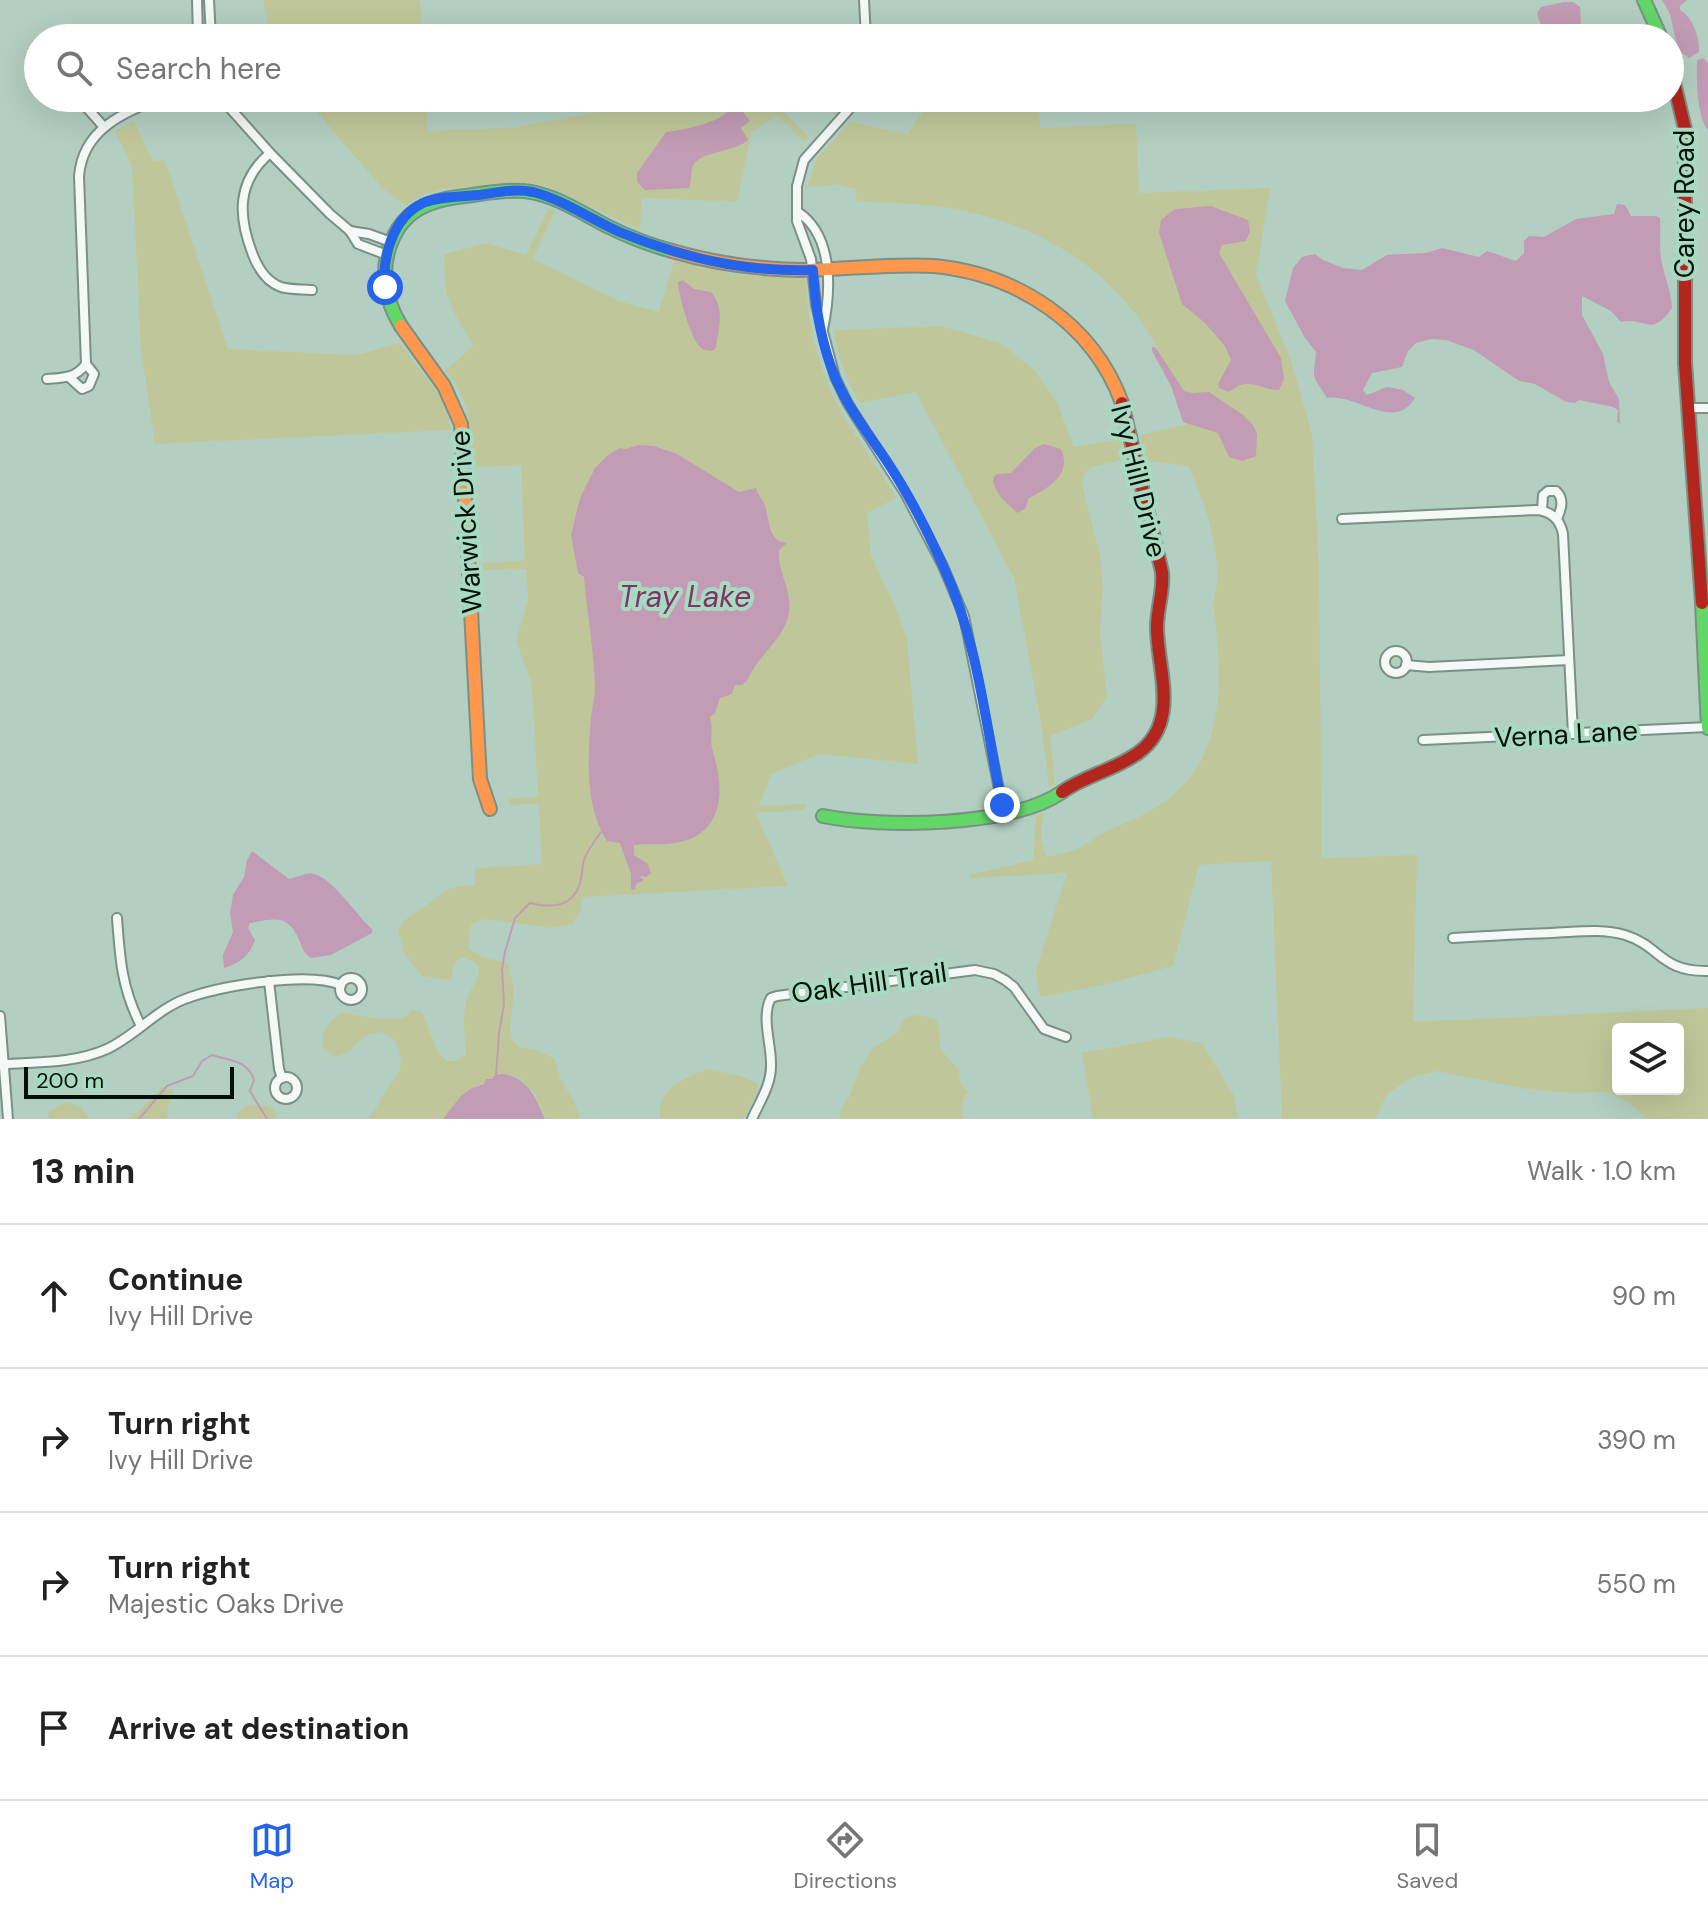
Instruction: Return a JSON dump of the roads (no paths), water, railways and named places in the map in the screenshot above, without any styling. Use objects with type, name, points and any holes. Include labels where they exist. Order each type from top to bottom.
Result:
[{"type":"street","points":[[197,0],[198,24]]},
{"type":"street","points":[[209,0],[210,24]]},
{"type":"street","points":[[864,0],[865,24]]},
{"type":"street","points":[[1644,0],[1655,24]]},
{"type":"street","points":[[91,112],[103,126]]},
{"type":"street","points":[[69,377],[82,389],[89,386],[94,374],[86,364],[80,167],[91,140],[103,126],[132,112]]},
{"type":"street","points":[[233,112],[270,153],[350,231],[358,244],[389,249]]},
{"type":"street","points":[[847,112],[804,160],[797,186],[797,221],[813,270],[816,305],[835,377],[848,404],[905,493],[943,566],[964,616],[1004,814]]},
{"type":"street","name":"Carey Road","points":[[1682,112],[1685,129],[1684,347],[1688,408],[1703,522],[1708,728]]},
{"type":"street","points":[[270,153],[253,169],[248,181],[242,212],[246,236],[255,261],[270,281],[280,287],[312,290]]},
{"type":"street","name":"Ivy Hill Drive","points":[[389,249],[402,220],[425,203],[525,190],[546,196],[622,233],[691,256],[758,269],[952,267],[995,277],[1053,310],[1085,340],[1109,376],[1125,413],[1163,585],[1157,627],[1165,701],[1159,726],[1152,739],[1138,754],[1077,781],[1040,804],[1004,814],[853,823],[823,816]]},
{"type":"street","points":[[798,212],[808,218],[817,235],[828,270],[829,297],[823,332]]},
{"type":"street","points":[[350,231],[369,234],[389,249]]},
{"type":"street","name":"Warwick Drive","points":[[389,249],[384,267],[385,287],[397,320],[452,396],[461,424],[480,779],[490,809]]},
{"type":"street","points":[[47,379],[69,377],[86,364]]},
{"type":"street","points":[[1688,408],[1708,408]]},
{"type":"street","points":[[1542,510],[1544,493],[1550,490],[1558,492],[1562,509],[1557,519]]},
{"type":"street","points":[[1342,519],[1542,510],[1557,519],[1563,532],[1573,734]]},
{"type":"street","points":[[1406,665],[1429,667],[1569,660]]},
{"type":"street","name":"Verna Lane","points":[[1423,740],[1708,728]]},
{"type":"street","points":[[117,918],[121,972],[128,1000],[141,1026]]},
{"type":"street","points":[[1453,938],[1602,930],[1628,936],[1646,945],[1672,966],[1708,971]]},
{"type":"street","name":"Oak Hill Trail","points":[[752,1119],[770,1079],[772,1065],[767,1008],[771,998],[777,996],[975,970],[1005,980],[1014,987],[1044,1029],[1066,1037]]},
{"type":"street","points":[[5,1064],[84,1057],[108,1048],[184,999],[269,981],[315,979],[341,985]]},
{"type":"street","points":[[269,981],[282,1078]]},
{"type":"street","points":[[0,1016],[8,1119]]},
{"type":"water","points":[[1662,0],[1687,0],[1680,10],[1692,23],[1699,46],[1699,52],[1689,58],[1684,54],[1684,24],[1672,24]]},
{"type":"water","points":[[1573,2],[1580,7],[1581,23],[1541,24],[1537,13],[1541,7]]},
{"type":"water","points":[[1703,58],[1708,63],[1708,130],[1699,107],[1697,87],[1697,60]]},
{"type":"water","points":[[743,112],[750,121],[741,128],[748,140],[695,162],[689,188],[645,190],[637,182],[637,173],[666,132],[711,122],[727,113]]},
{"type":"water","points":[[1617,204],[1625,205],[1631,216],[1660,218],[1661,258],[1672,308],[1653,324],[1621,322],[1611,311],[1582,296],[1582,315],[1603,354],[1609,382],[1619,399],[1620,424],[1617,422],[1618,410],[1613,407],[1579,400],[1566,402],[1535,384],[1519,381],[1474,350],[1446,340],[1431,339],[1416,343],[1408,351],[1402,367],[1372,373],[1363,390],[1367,395],[1387,387],[1403,390],[1415,398],[1406,408],[1386,412],[1339,398],[1327,398],[1314,373],[1316,352],[1285,301],[1293,268],[1302,257],[1315,254],[1343,268],[1362,270],[1387,255],[1426,253],[1442,248],[1479,257],[1487,251],[1516,261],[1524,253],[1524,241],[1529,236],[1544,237],[1576,219],[1614,214]]},
{"type":"water","points":[[1211,206],[1248,220],[1250,231],[1246,241],[1222,245],[1219,253],[1281,358],[1284,379],[1279,390],[1253,384],[1242,384],[1229,392],[1219,388],[1218,384],[1231,360],[1225,346],[1204,322],[1182,304],[1159,233],[1161,220],[1175,209]]},
{"type":"water","points":[[683,280],[694,289],[711,292],[718,305],[719,325],[713,351],[700,347],[693,335],[679,288],[678,282]]},
{"type":"water","points":[[1152,347],[1156,348],[1184,391],[1209,392],[1253,425],[1257,434],[1256,456],[1242,461],[1229,457],[1218,433],[1183,422],[1171,386]]},
{"type":"water","points":[[1044,444],[1061,449],[1064,467],[1056,480],[1028,499],[1026,508],[1018,513],[998,493],[993,478],[997,474],[1011,473],[1035,448]]},
{"type":"water","name":"Tray Lake","points":[[654,446],[677,454],[739,492],[756,488],[764,504],[770,529],[776,538],[787,543],[779,550],[779,556],[789,609],[784,627],[747,680],[742,685],[735,685],[732,694],[720,698],[715,713],[710,717],[712,748],[719,779],[718,805],[714,817],[697,835],[684,841],[634,845],[634,855],[648,864],[651,873],[646,877],[639,876],[644,880],[636,884],[635,890],[631,889],[631,874],[620,843],[607,841],[591,797],[589,749],[594,673],[584,577],[578,573],[571,535],[580,498],[595,468],[620,448]]},
{"type":"water","points":[[252,851],[289,879],[304,874],[322,877],[372,929],[372,933],[331,955],[311,958],[291,926],[285,922],[250,923],[248,928],[255,940],[250,951],[239,962],[224,968],[223,955],[233,932],[230,913],[233,895],[244,877]]},
{"type":"water","points":[[504,1074],[513,1076],[525,1085],[545,1119],[443,1119],[461,1096],[484,1084],[486,1079]]},
{"type":"waterway","points":[[496,1075],[504,1004],[502,969],[515,918],[530,903],[551,906],[570,899],[579,886],[585,857],[601,832]]},
{"type":"waterway","points":[[139,1119],[167,1086],[193,1076],[202,1061],[212,1055],[247,1068],[254,1080],[250,1091],[267,1119]]}]
